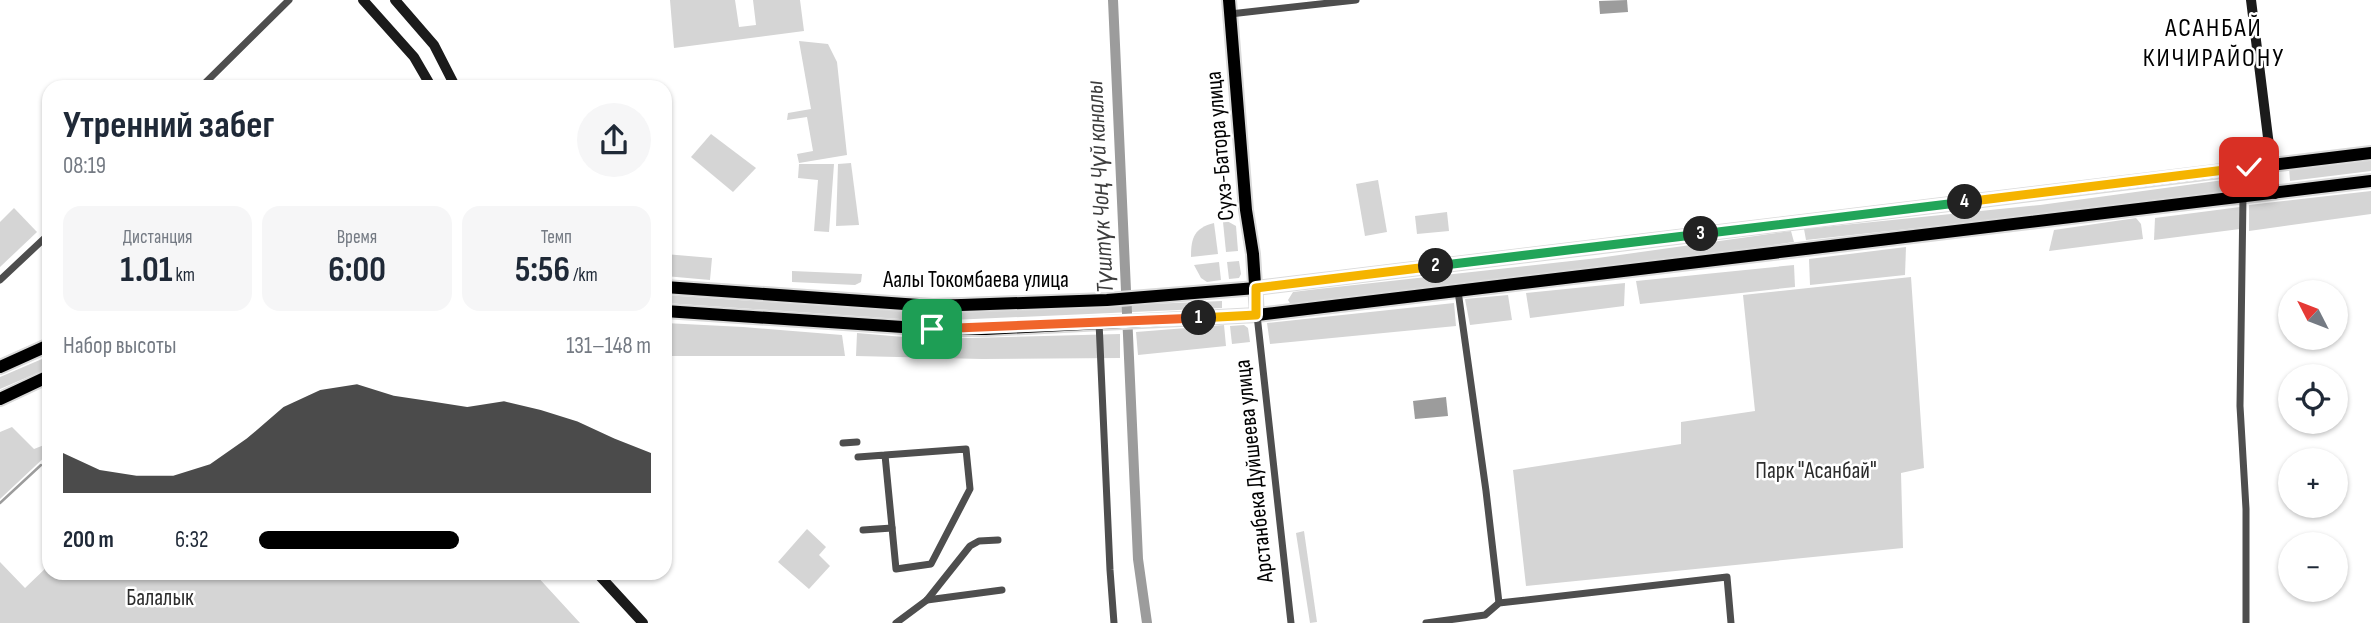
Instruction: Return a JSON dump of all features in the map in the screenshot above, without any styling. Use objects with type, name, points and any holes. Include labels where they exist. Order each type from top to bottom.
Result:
[{"type":"main road","points":[[363,0],[414,57],[427,80]]},
{"type":"main road","points":[[395,0],[435,45],[452,80]]},
{"type":"main road","name":"Сухэ-Батора улица","points":[[1230,0],[1246,210],[1256,288],[1256,315]]},
{"type":"main road","points":[[2251,0],[2275,194]]},
{"type":"main road","name":"Аалы Токомбаева улица","points":[[672,287],[933,306],[1140,298],[1256,288],[2371,153]]},
{"type":"main road","name":"Аалы Токомбаева улица","points":[[672,311],[932,329],[1256,315],[2371,181]]},
{"type":"main road","points":[[0,366],[42,348]]},
{"type":"main road","points":[[0,399],[42,379]]},
{"type":"main road","points":[[604,580],[643,623]]},
{"type":"street","points":[[208,80],[289,0]]},
{"type":"street","points":[[1230,14],[1356,0]]},
{"type":"street","points":[[2243,197],[2241,406],[2247,548],[2246,623]]},
{"type":"street","points":[[0,280],[42,241]]},
{"type":"street","points":[[1458,291],[1499,603]]},
{"type":"street","name":"Арстанбека Дуйшеева улица","points":[[1256,315],[1290,623]]},
{"type":"street","points":[[1104,322],[1110,570],[1114,623]]},
{"type":"street","points":[[843,443],[857,442]]},
{"type":"street","points":[[858,457],[885,455],[966,449],[970,489],[931,564],[896,569],[885,455]]},
{"type":"street","points":[[863,530],[892,528]]},
{"type":"street","points":[[896,623],[927,600],[970,546],[979,541],[998,540]]},
{"type":"street","points":[[1426,623],[1486,619],[1499,603],[1727,577],[1731,623]]},
{"type":"street","points":[[927,600],[1002,590]]},
{"type":"green space","points":[[670,0],[735,0],[739,27],[756,25],[753,0],[800,0],[804,31],[674,48]]},
{"type":"green space","points":[[799,41],[828,44],[837,62],[847,155],[799,163],[797,154],[813,151],[807,117],[787,120],[788,113],[811,109]]},
{"type":"green space","points":[[711,134],[756,168],[733,192],[691,157]]},
{"type":"green space","points":[[2371,158],[2371,171],[2290,181],[2289,168]]},
{"type":"green space","points":[[851,163],[859,225],[836,226],[838,164]]},
{"type":"green space","points":[[799,164],[834,164],[829,232],[814,231],[818,180],[798,178]]},
{"type":"green space","points":[[2259,177],[2259,185],[2255,188],[2100,208],[1806,240],[1804,229],[2040,205]]},
{"type":"green space","points":[[1378,180],[1387,232],[1365,236],[1356,184]]},
{"type":"green space","points":[[2371,191],[2371,214],[2249,231],[2249,205]]},
{"type":"green space","points":[[2240,207],[2240,229],[2154,240],[2155,218]]},
{"type":"green space","points":[[14,208],[37,232],[0,267],[0,222]]},
{"type":"green space","points":[[1447,212],[1449,231],[1417,234],[1415,216]]},
{"type":"green space","points":[[2136,218],[2141,224],[2143,239],[2049,251],[2054,230]]},
{"type":"green space","points":[[1227,221],[1236,226],[1238,251],[1226,252],[1223,222]]},
{"type":"green space","points":[[1214,223],[1218,254],[1191,257],[1195,235],[1202,228]]},
{"type":"green space","points":[[1791,231],[1794,242],[1540,278],[1291,305],[1288,300],[1293,292],[1598,258]]},
{"type":"green space","points":[[1906,247],[1905,275],[1810,285],[1809,259]]},
{"type":"green space","points":[[672,255],[712,258],[710,280],[672,277]]},
{"type":"green space","points":[[1239,261],[1239,278],[1229,279],[1227,262]]},
{"type":"green space","points":[[1219,262],[1221,280],[1207,282],[1201,278],[1194,265]]},
{"type":"green space","points":[[1794,265],[1795,287],[1640,304],[1636,281]]},
{"type":"green space","points":[[792,271],[862,274],[861,282],[855,285],[792,282]]},
{"type":"green space","name":"Парк \"Асанбай\"","points":[[1911,277],[1924,468],[1901,473],[1903,548],[1526,586],[1513,470],[1681,444],[1681,422],[1755,411],[1743,295]]},
{"type":"green space","points":[[1625,283],[1624,306],[1530,318],[1526,293]]},
{"type":"green space","points":[[672,295],[933,313],[1222,301],[1222,308],[929,321],[672,303]]},
{"type":"green space","points":[[1508,295],[1512,320],[1470,325],[1465,299]]},
{"type":"green space","points":[[1454,303],[1456,326],[1270,344],[1267,323]]},
{"type":"green space","points":[[672,323],[842,335],[845,356],[672,356]]},
{"type":"green space","points":[[1224,325],[1226,346],[1138,355],[1136,332]]},
{"type":"green space","points":[[1244,325],[1248,328],[1250,342],[1232,344],[1230,326]]},
{"type":"green space","points":[[857,333],[927,339],[1120,334],[1120,358],[856,356]]},
{"type":"green space","points":[[42,359],[42,371],[0,389],[0,377]]},
{"type":"green space","points":[[12,427],[34,449],[42,446],[42,460],[0,499],[0,432]]},
{"type":"green space","points":[[807,529],[826,547],[819,555],[830,566],[809,589],[778,562]]},
{"type":"green space","points":[[1304,531],[1317,622],[1310,623],[1296,533]]},
{"type":"green space","name":"Балалык","points":[[0,562],[25,588],[42,572],[42,580],[541,580],[580,623],[0,623]]},
{"type":"shaded area","points":[[1627,0],[1628,12],[1600,14],[1599,1]]},
{"type":"shaded area","points":[[1446,397],[1448,416],[1415,419],[1413,401]]},
{"type":"waterway","name":"Түштүк Чоң Чүй каналы","points":[[1113,0],[1138,559],[1147,623]]},
{"type":"waterway","points":[[0,503],[41,465]]},
{"type":"district","name":"АСАНБАЙ КИЧИРАЙОНУ","points":[[2214,43]]},
{"type":"route","points":[[932,329],[986,329],[1256,315],[1256,288],[2249,167]]}]
